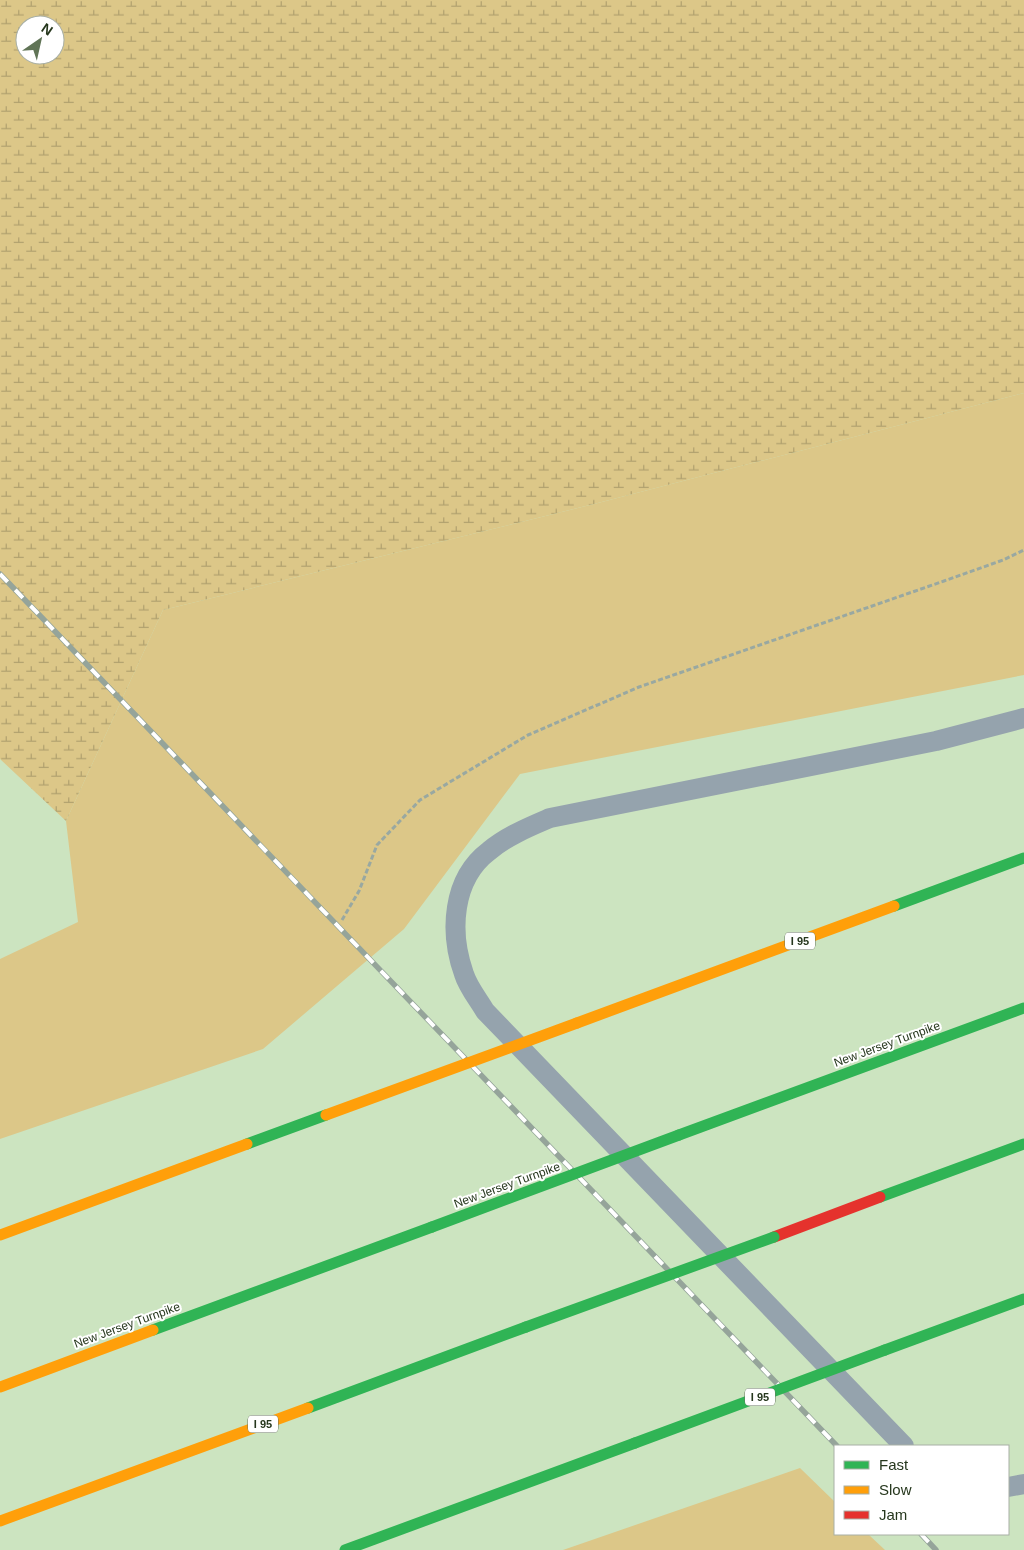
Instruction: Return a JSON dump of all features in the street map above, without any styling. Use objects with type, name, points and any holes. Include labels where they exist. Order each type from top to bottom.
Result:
[{"type":"highway","name":"I 95","points":[[0,1235],[1024,858]]},
{"type":"highway","name":"New Jersey Turnpike","points":[[0,1387],[1024,1008]]},
{"type":"highway","name":"I 95","points":[[0,1521],[1024,1144]]},
{"type":"highway","name":"I 95","points":[[345,1550],[1024,1299]]},
{"type":"lane","points":[[903,1445],[485,1011],[464,975],[456,944],[455,910],[465,877],[488,851],[518,832],[550,818],[936,741],[1024,718]]},
{"type":"lane","points":[[1009,1487],[1024,1484]]},
{"type":"path","points":[[342,920],[358,891],[377,845],[420,800],[528,735],[639,687],[944,581],[1003,560],[1024,550]]},
{"type":"green space","points":[[0,0],[1024,0],[1024,393],[594,504],[163,610],[66,821],[0,759]]},
{"type":"green space","points":[[1024,393],[1024,675],[520,774],[404,929],[263,1049],[0,1139],[0,959],[78,922],[66,821],[163,610],[594,504]]},
{"type":"green space","points":[[800,1468],[834,1501],[834,1535],[869,1535],[885,1550],[563,1550]]},
{"type":"railway","points":[[0,574],[836,1445]]},
{"type":"railway","points":[[922,1535],[936,1550]]},
{"type":"traffic: fast","points":[[894,906],[1024,858]]},
{"type":"traffic: fast","points":[[679,1135],[1024,1008]]},
{"type":"traffic: fast","points":[[247,1144],[326,1115]]},
{"type":"traffic: fast","points":[[432,1227],[679,1135]]},
{"type":"traffic: fast","points":[[880,1197],[1024,1144]]},
{"type":"traffic: fast","points":[[153,1330],[432,1227]]},
{"type":"traffic: fast","points":[[526,1327],[774,1237]]},
{"type":"traffic: fast","points":[[885,1350],[1024,1299]]},
{"type":"traffic: fast","points":[[308,1408],[526,1327]]},
{"type":"traffic: fast","points":[[635,1443],[885,1350]]},
{"type":"traffic: fast","points":[[345,1550],[635,1443]]},
{"type":"traffic: slow","points":[[577,1023],[894,906]]},
{"type":"traffic: slow","points":[[326,1115],[577,1023]]},
{"type":"traffic: slow","points":[[0,1235],[247,1144]]},
{"type":"traffic: slow","points":[[0,1387],[153,1330]]},
{"type":"traffic: slow","points":[[0,1521],[308,1408]]},
{"type":"traffic: jam","points":[[774,1237],[880,1197]]}]
